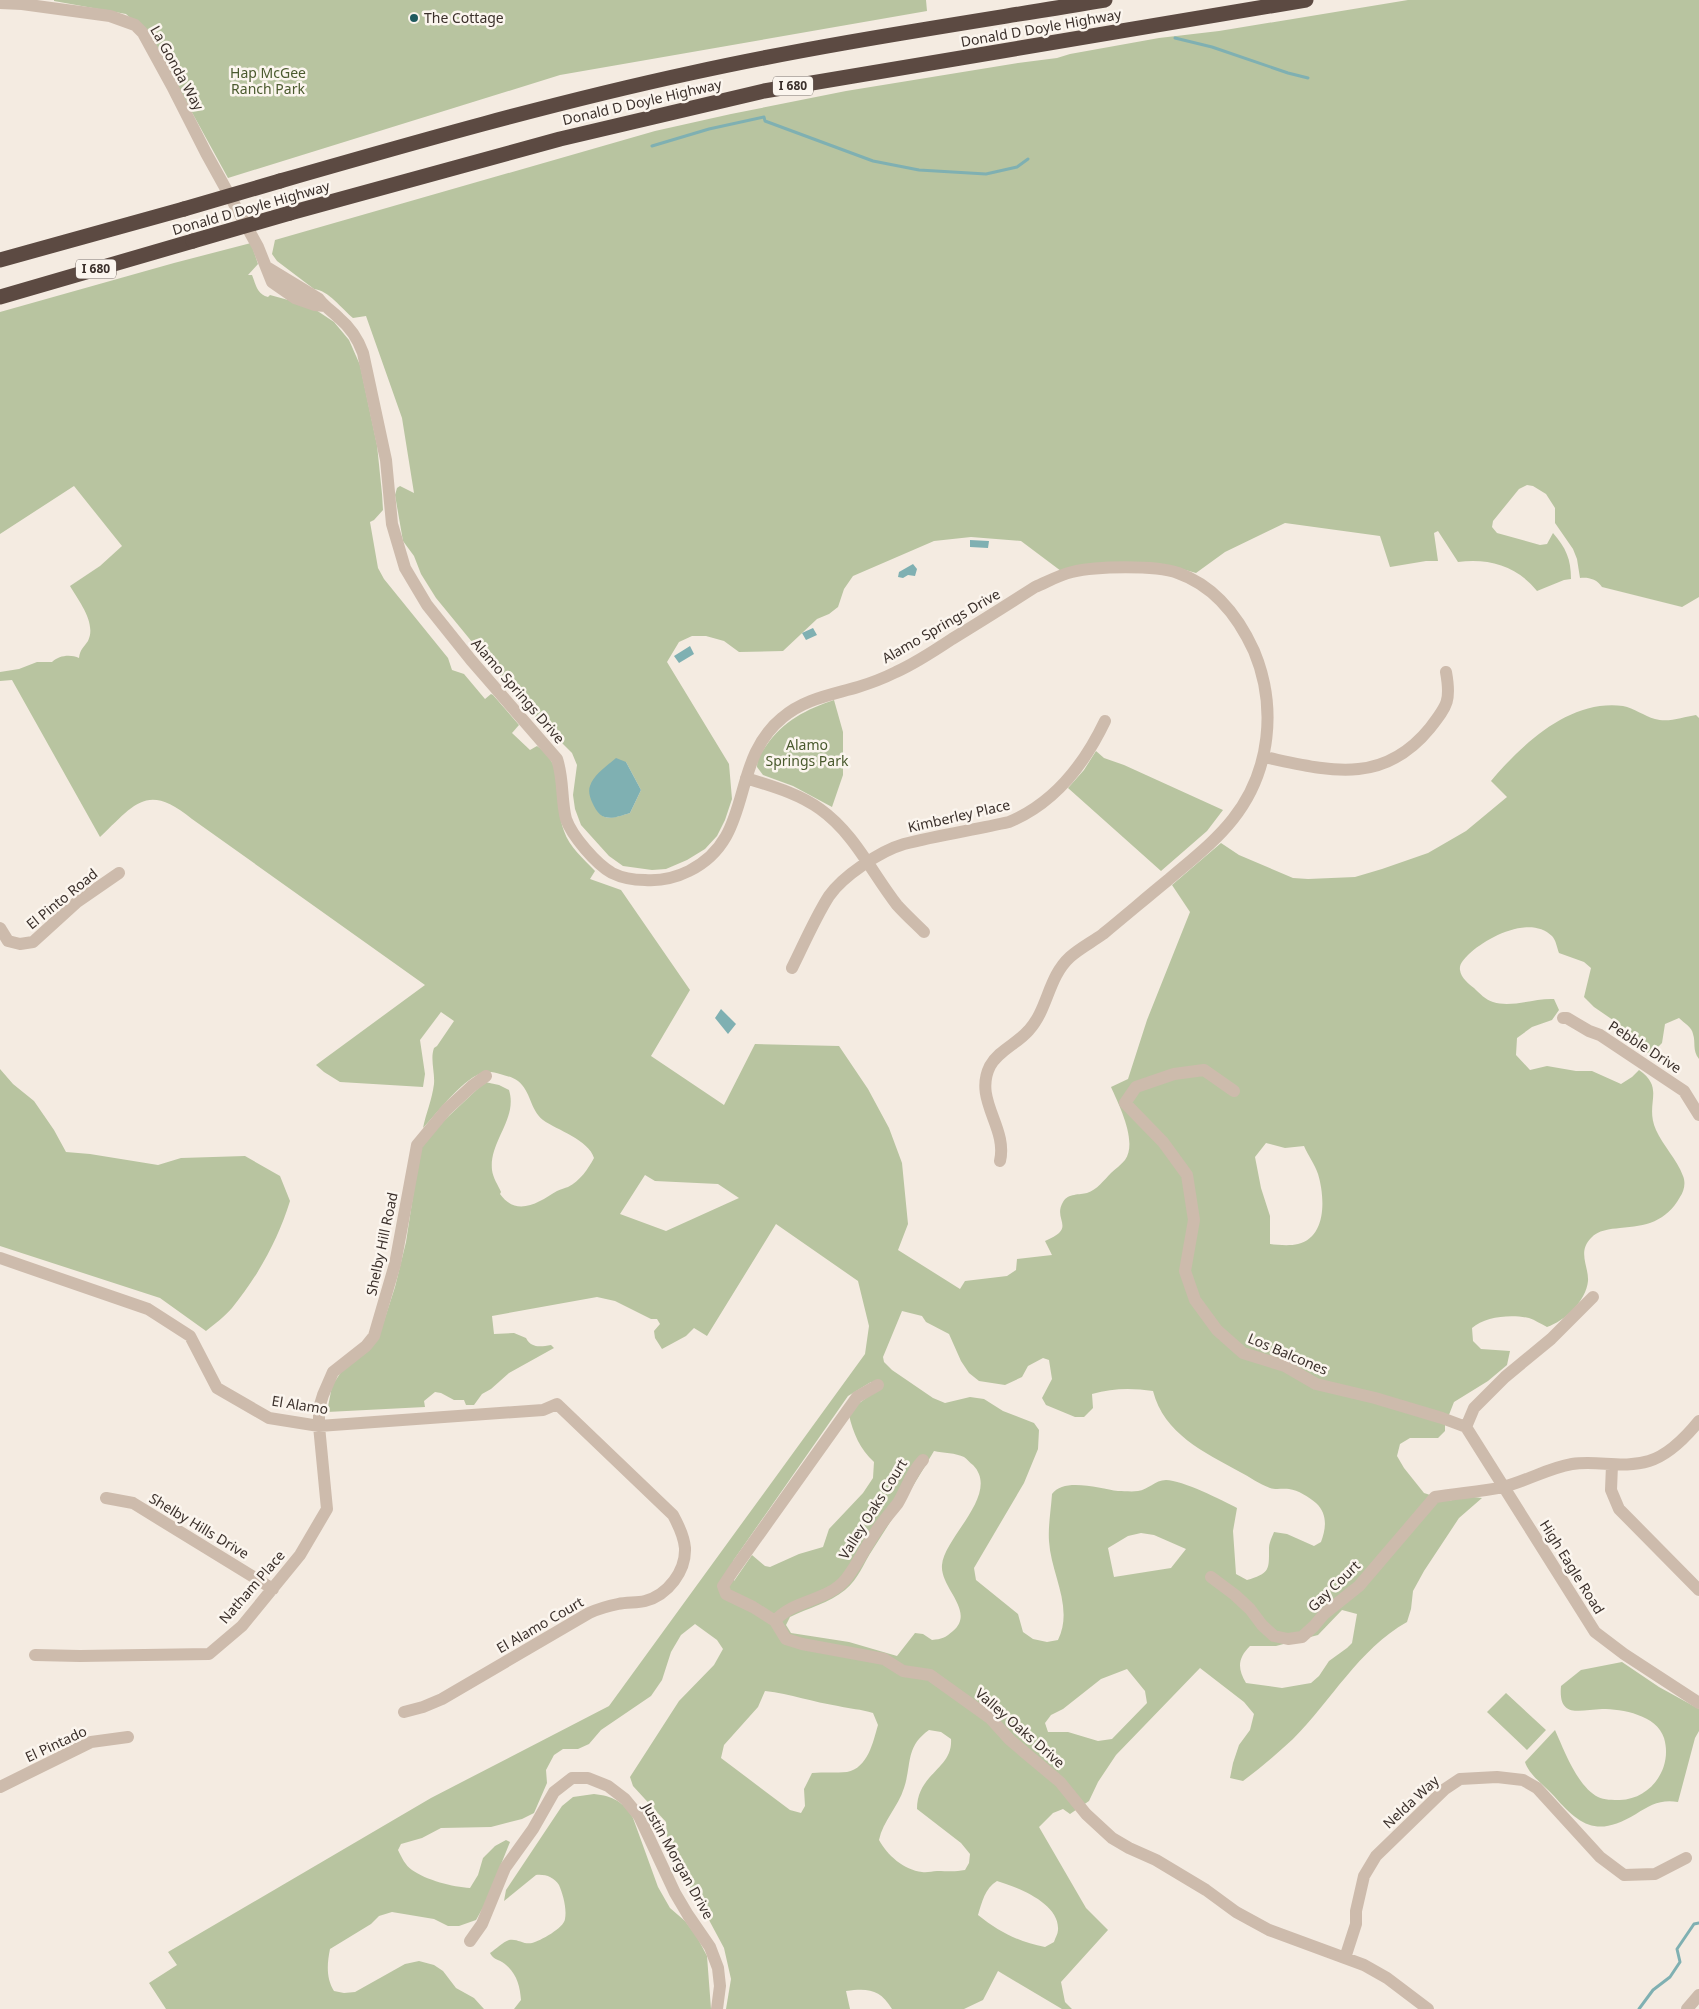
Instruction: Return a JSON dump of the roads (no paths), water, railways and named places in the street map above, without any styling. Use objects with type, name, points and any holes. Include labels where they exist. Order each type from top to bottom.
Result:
[{"type":"highway","name":"Donald D Doyle Highway","points":[[0,260],[478,125],[688,73],[758,59],[1105,0]]},
{"type":"highway","name":"Donald D Doyle Highway","points":[[0,297],[505,153],[698,105],[764,91],[1306,0]]},
{"type":"street","name":"La Gonda Way","points":[[0,3],[22,4],[110,16],[128,21],[139,29],[172,86],[206,153],[258,247]]},
{"type":"street","name":"Alamo Springs Drive","points":[[258,247],[272,282],[302,300],[315,306],[324,306],[347,325],[357,338],[363,353],[386,460],[392,524],[405,568],[427,605],[471,660],[556,759],[561,773],[567,820],[579,842],[610,872],[635,880],[653,881],[669,878],[696,867],[717,850],[730,831],[737,814],[756,748],[782,718],[816,698],[858,687],[917,661],[1035,587],[1063,575],[1090,570],[1150,568],[1166,570],[1180,574],[1203,585],[1222,601],[1237,619],[1248,637],[1262,673],[1268,714],[1264,757],[1250,792],[1232,820],[1216,838],[1151,894],[1066,962],[1055,976],[1041,1012],[1030,1029],[1000,1053],[991,1064],[987,1075],[985,1094],[998,1130],[1002,1153],[1000,1161]]},
{"type":"street","points":[[1264,757],[1337,771],[1355,770],[1384,762],[1413,746],[1433,724],[1450,694],[1446,672]]},
{"type":"street","name":"Kimberley Place","points":[[792,968],[829,897],[838,885],[869,862],[902,844],[1009,822],[1028,813],[1048,800],[1073,774],[1095,742],[1105,721]]},
{"type":"street","points":[[746,778],[793,794],[820,808],[849,837],[869,862],[897,905],[924,932]]},
{"type":"street","name":"El Pinto Road","points":[[0,928],[8,941],[20,944],[33,942],[76,902],[119,873]]},
{"type":"street","name":"Pebble Drive","points":[[1563,1018],[1567,1018],[1600,1035],[1684,1090],[1699,1115]]},
{"type":"street","name":"Los Balcones","points":[[1234,1091],[1204,1070],[1174,1074],[1136,1087],[1124,1103],[1163,1142],[1187,1175],[1194,1220],[1185,1271],[1195,1300],[1217,1330],[1243,1354],[1285,1366],[1316,1384],[1376,1398],[1466,1427]]},
{"type":"street","name":"Shelby Hill Road","points":[[319,1426],[319,1408],[333,1372],[366,1346],[374,1336],[395,1264],[417,1145],[446,1110],[486,1076]]},
{"type":"street","name":"El Alamo","points":[[0,1258],[148,1309],[190,1336],[217,1388],[269,1418],[319,1426],[543,1410],[558,1404]]},
{"type":"street","points":[[1466,1427],[1474,1408],[1505,1377],[1551,1339],[1593,1298]]},
{"type":"street","name":"Valley Oaks Drive","points":[[878,1385],[857,1398],[775,1510],[723,1586],[726,1594],[753,1606],[775,1621],[786,1639],[802,1644],[884,1659],[903,1671],[930,1675],[990,1718],[1010,1740],[1060,1782],[1086,1814],[1112,1838],[1156,1860],[1206,1890],[1236,1912],[1268,1930],[1345,1958],[1387,1978],[1428,2009]]},
{"type":"street","name":"El Alamo Court","points":[[404,1712],[442,1699],[588,1613],[606,1606],[647,1600],[662,1593],[677,1577],[683,1565],[685,1549],[681,1529],[673,1515],[558,1404]]},
{"type":"street","points":[[1504,1487],[1542,1472],[1573,1464],[1631,1465],[1650,1461],[1664,1454],[1677,1444],[1699,1421]]},
{"type":"street","name":"Natham Place","points":[[35,1654],[80,1656],[209,1654],[242,1626],[273,1589],[300,1555],[327,1510],[319,1426]]},
{"type":"street","name":"High Eagle Road","points":[[1466,1427],[1595,1632],[1624,1654],[1699,1703]]},
{"type":"street","name":"Valley Oaks Court","points":[[775,1621],[793,1606],[819,1598],[839,1586],[846,1579],[877,1530],[898,1502],[912,1473],[923,1460]]},
{"type":"street","points":[[1612,1465],[1611,1490],[1619,1509],[1699,1590]]},
{"type":"street","name":"Gay Court","points":[[1211,1577],[1250,1609],[1262,1625],[1274,1636],[1288,1639],[1302,1637],[1324,1614],[1359,1586],[1435,1497],[1504,1487]]},
{"type":"street","name":"Shelby Hills Drive","points":[[106,1498],[133,1504],[273,1589]]},
{"type":"street","name":"El Pintado","points":[[0,1787],[90,1742],[128,1737]]},
{"type":"street","name":"Nelda Way","points":[[1345,1958],[1356,1924],[1356,1911],[1364,1876],[1376,1856],[1444,1789],[1460,1779],[1497,1777],[1523,1780],[1537,1788],[1600,1857],[1624,1875],[1655,1874],[1686,1858]]},
{"type":"street","name":"Justin Morgan Drive","points":[[470,1942],[482,1924],[505,1868],[533,1829],[554,1792],[572,1778],[588,1778],[614,1790],[625,1799],[639,1816],[675,1893],[710,1947],[718,1968],[720,1986],[717,2009]]},
{"type":"street","points":[[1687,2009],[1699,1995]]},
{"type":"water","points":[[970,540],[989,541],[988,548],[970,547]]},
{"type":"water","points":[[913,564],[917,569],[915,576],[898,577],[899,572]]},
{"type":"water","points":[[813,628],[817,635],[806,640],[802,633]]},
{"type":"water","points":[[690,646],[694,654],[679,663],[674,656]]},
{"type":"water","points":[[616,758],[626,762],[641,790],[630,813],[607,818],[595,809],[589,788],[598,774]]},
{"type":"water","points":[[721,1009],[736,1024],[728,1034],[715,1018]]},
{"type":"waterway","points":[[1175,38],[1212,47],[1308,78]]},
{"type":"waterway","points":[[652,146],[709,129],[764,117],[765,121],[873,161],[919,170],[986,174],[1017,167],[1028,159]]},
{"type":"waterway","points":[[1639,2009],[1653,1990],[1670,1977],[1680,1962],[1677,1949],[1694,1924],[1699,1923]]},
{"type":"place","name":"The Cottage","points":[[414,18]]},
{"type":"park label","name":"Hap McGee Ranch Park","points":[[268,82]]},
{"type":"park label","name":"Alamo Springs Park","points":[[807,754]]}]
